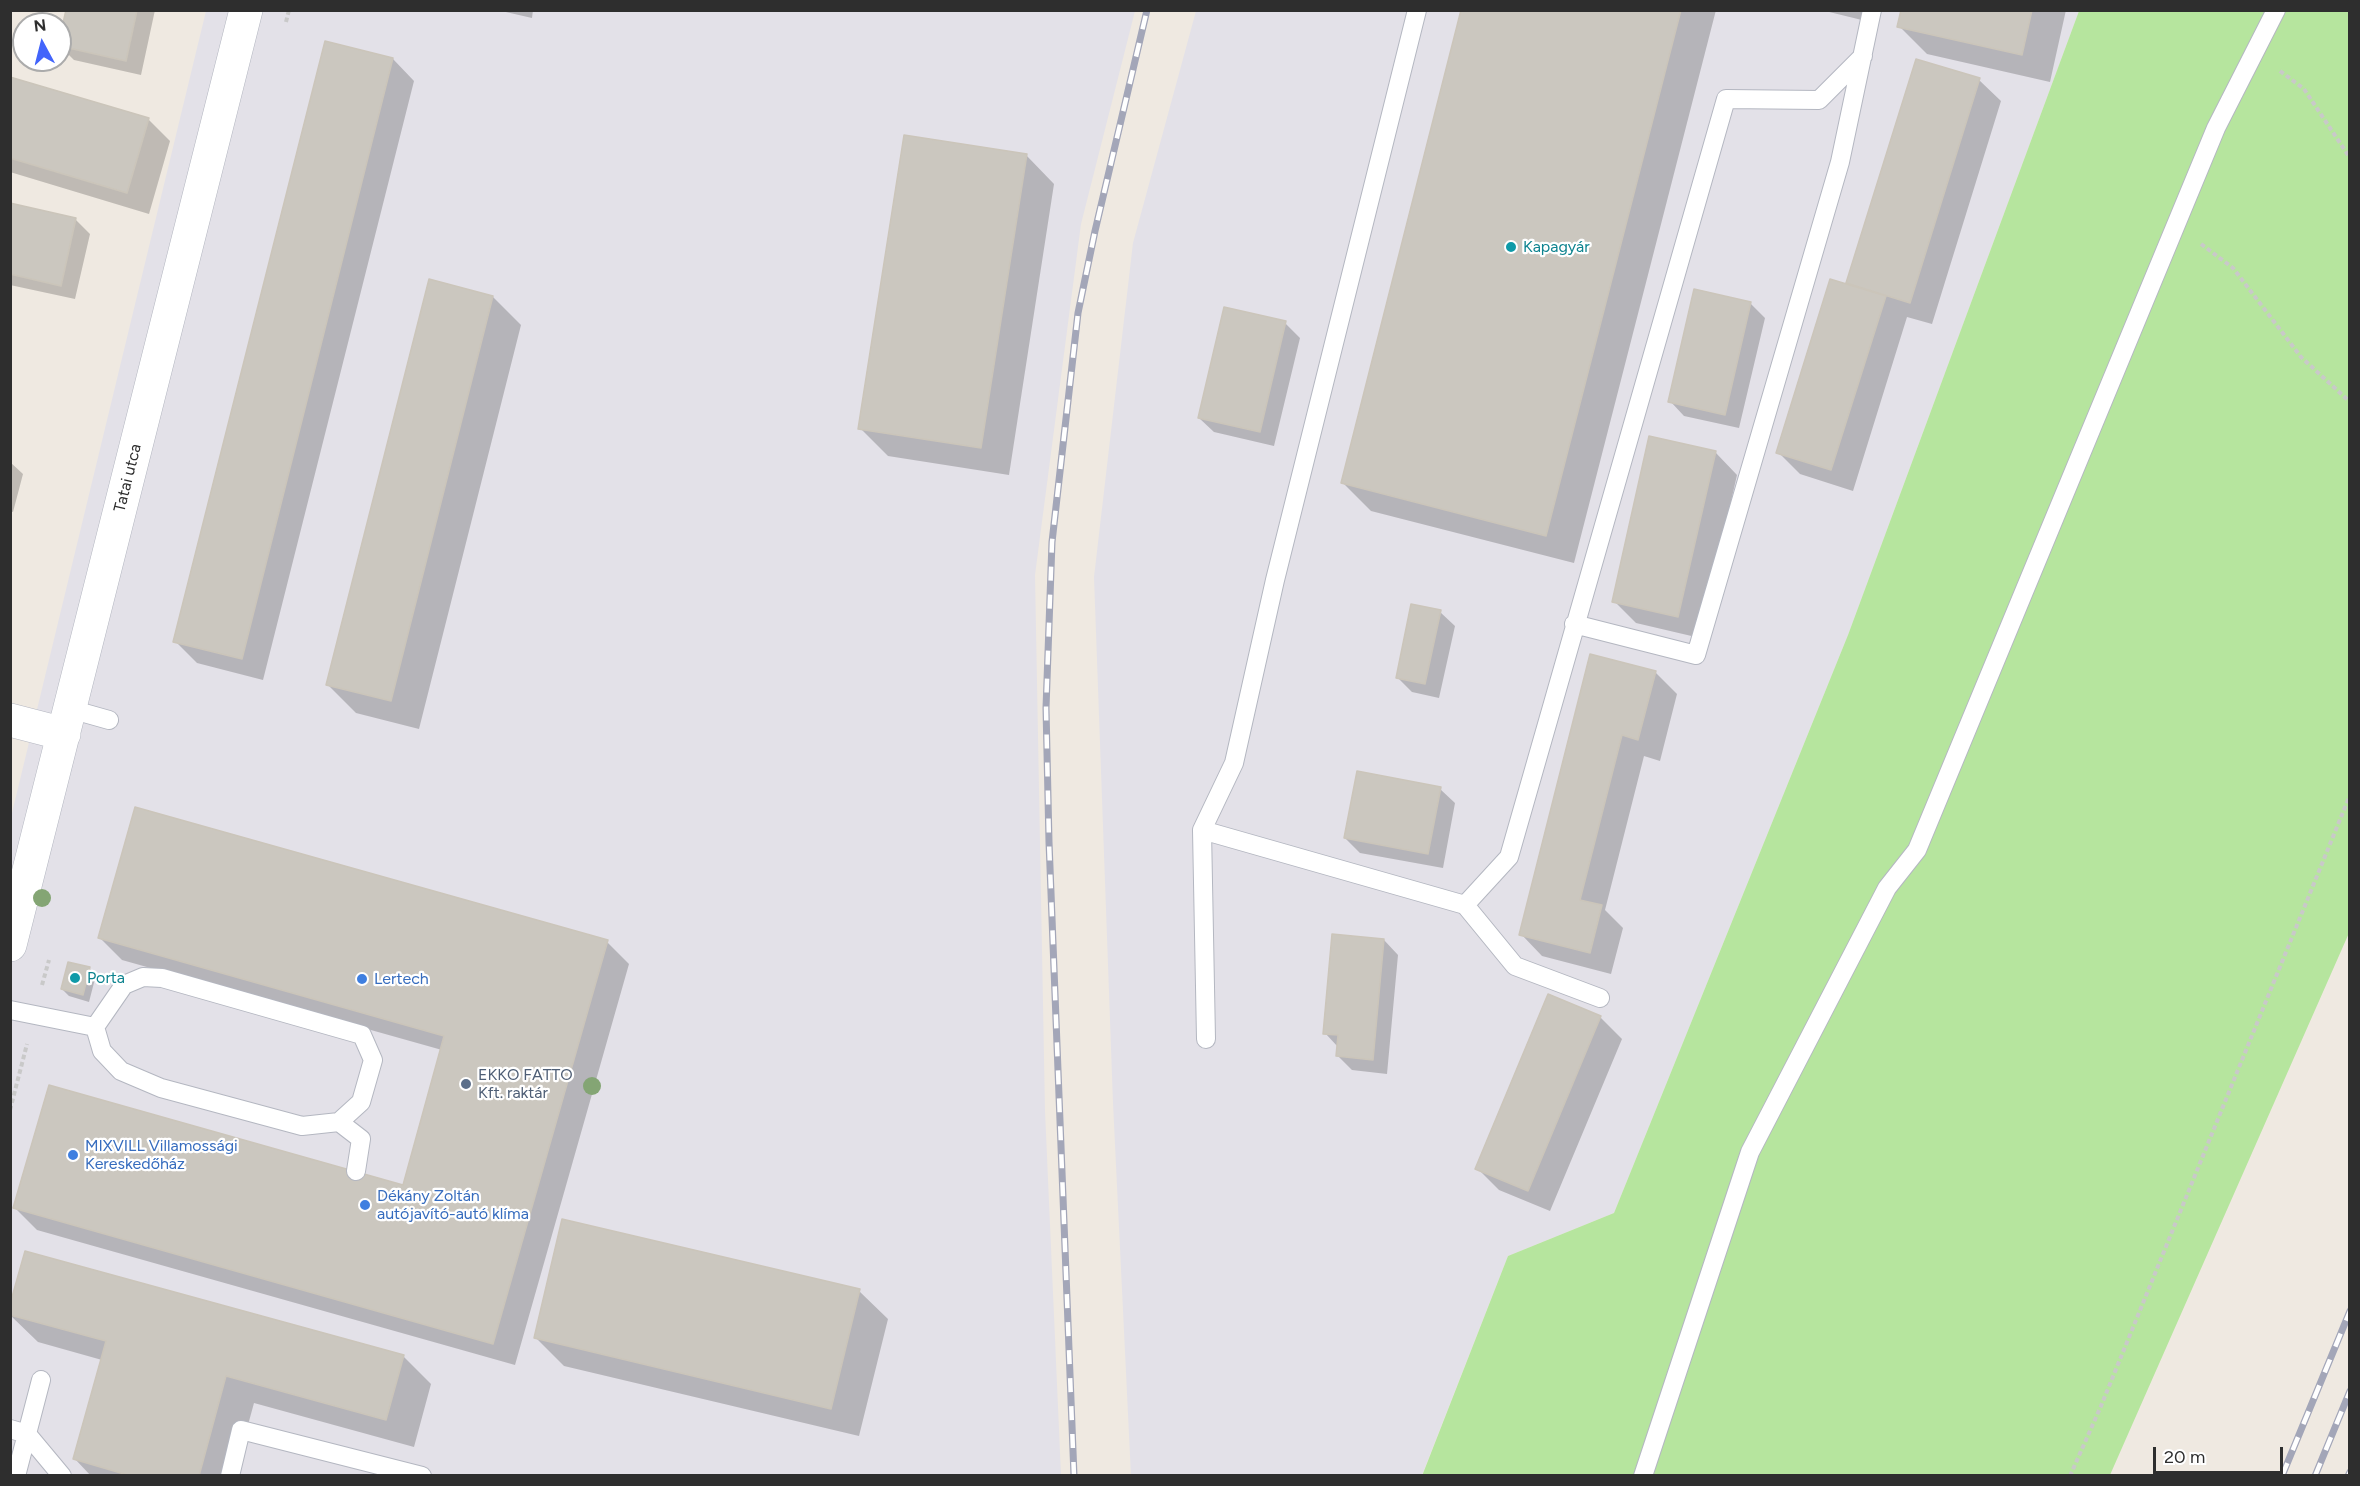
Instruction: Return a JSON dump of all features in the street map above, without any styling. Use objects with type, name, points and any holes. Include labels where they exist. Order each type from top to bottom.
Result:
[{"type":"street","name":"Tatai utca","points":[[10,945],[246,10]]},
{"type":"street","points":[[10,720],[67,722]]},
{"type":"lane","points":[[1206,1039],[1202,830],[1234,763],[1275,580],[1417,10]]},
{"type":"lane","points":[[1574,624],[1696,655],[1840,162],[1872,10]]},
{"type":"lane","points":[[1643,1476],[1750,1152],[1887,888],[1917,850],[2216,128],[2276,10]]},
{"type":"lane","points":[[1465,905],[1509,857],[1726,99],[1819,99],[1863,56]]},
{"type":"lane","points":[[67,722],[109,720]]},
{"type":"lane","points":[[1202,830],[1465,905],[1515,966],[1600,998]]},
{"type":"lane","points":[[143,977],[162,978],[362,1035],[374,1060],[361,1102],[339,1122],[302,1126],[161,1088],[121,1071],[102,1050],[95,1027],[124,985],[143,977]]},
{"type":"lane","points":[[10,1010],[95,1027]]},
{"type":"lane","points":[[339,1122],[361,1139],[356,1172]]},
{"type":"lane","points":[[16,1476],[19,1432],[42,1380]]},
{"type":"lane","points":[[230,1476],[241,1430],[422,1476]]},
{"type":"lane","points":[[19,1432],[62,1476]]},
{"type":"path","points":[[2255,52],[2304,89],[2349,158]]},
{"type":"path","points":[[2176,225],[2233,268],[2301,357],[2349,402]]},
{"type":"path","points":[[2070,1476],[2106,1395],[2349,795]]},
{"type":"shaded area","points":[[206,11],[1135,11],[1081,224],[1035,575],[1045,1111],[1061,1475],[11,1476],[11,817]]},
{"type":"shaded area","points":[[1196,11],[2079,11],[1848,635],[1614,1213],[1508,1256],[1422,1475],[1131,1476],[1113,1103],[1094,577],[1133,243]]},
{"type":"green space","points":[[2079,11],[2349,11],[2349,933],[2110,1475],[1422,1476],[1508,1256],[1614,1213],[1848,635]]},
{"type":"building","points":[[66,10],[137,10],[126,61],[72,49],[72,12],[66,12]]},
{"type":"building","name":"Kapagyár","points":[[1461,10],[1681,10],[1546,536],[1341,483]]},
{"type":"building","points":[[1901,10],[2032,10],[2022,55],[1897,27]]},
{"type":"building","points":[[325,41],[393,58],[242,659],[173,642]]},
{"type":"building","points":[[1916,59],[1980,78],[1910,303],[1846,283]]},
{"type":"building","points":[[10,77],[149,118],[127,193],[10,158]]},
{"type":"building","points":[[904,135],[1027,154],[981,448],[858,429]]},
{"type":"building","points":[[10,203],[76,218],[61,286],[10,274]]},
{"type":"building","points":[[429,279],[493,296],[391,701],[326,685]]},
{"type":"building","points":[[1830,279],[1886,296],[1831,470],[1776,453]]},
{"type":"building","points":[[1694,289],[1751,302],[1725,415],[1668,402]]},
{"type":"building","points":[[1224,307],[1286,321],[1260,432],[1198,418]]},
{"type":"building","points":[[1649,436],[1716,451],[1678,617],[1612,602]]},
{"type":"building","points":[[1411,604],[1441,610],[1425,684],[1396,678]]},
{"type":"building","points":[[1590,654],[1656,671],[1638,740],[1622,735],[1580,900],[1602,905],[1590,953],[1519,935]]},
{"type":"building","points":[[1357,771],[1441,787],[1428,854],[1344,838]]},
{"type":"building","points":[[135,807],[608,940],[493,1344],[13,1208],[49,1085],[403,1185],[444,1036],[98,938]]},
{"type":"building","points":[[1332,934],[1384,939],[1373,1060],[1336,1056],[1338,1035],[1323,1034]]},
{"type":"building","name":"Porta","points":[[68,962],[90,967],[83,995],[61,989]]},
{"type":"building","points":[[1548,994],[1601,1016],[1528,1191],[1475,1169]]},
{"type":"building","points":[[562,1219],[860,1289],[831,1409],[534,1338]]},
{"type":"building","points":[[25,1251],[404,1355],[386,1420],[226,1376],[199,1476],[131,1476],[73,1459],[106,1341],[10,1315],[10,1304]]},
{"type":"railway","points":[[1074,1476],[1049,842],[1046,708],[1052,542],[1078,313],[1147,10]]},
{"type":"railway","points":[[2282,1476],[2350,1311]]},
{"type":"railway","points":[[2315,1476],[2350,1391]]},
{"type":"railway","points":[[2348,1476],[2350,1472]]},
{"type":"place","name":"Kapagyár","points":[[1511,247]]},
{"type":"place","name":"Porta","points":[[75,978]]},
{"type":"place","name":"Lertech","points":[[362,979]]},
{"type":"place","name":"EKKO FATTO Kft. raktár","points":[[466,1084]]},
{"type":"place","name":"MIXVILL Villamossági Kereskedőház","points":[[73,1155]]},
{"type":"place","name":"Dékány Zoltán autójavító-autó klíma","points":[[365,1205]]}]
